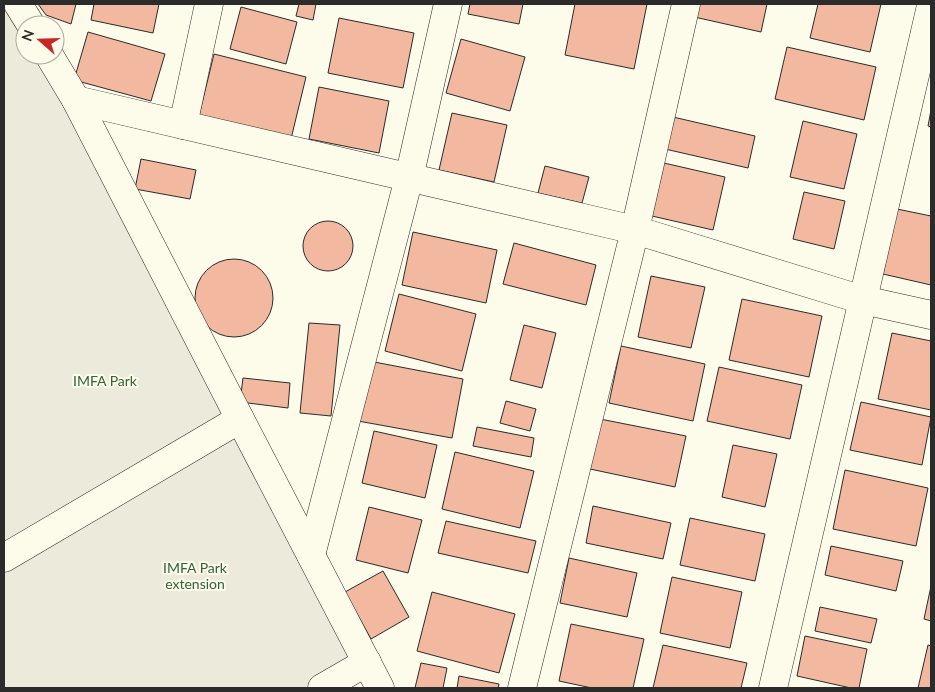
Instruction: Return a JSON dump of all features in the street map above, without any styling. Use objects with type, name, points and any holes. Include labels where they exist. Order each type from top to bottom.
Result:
[{"type":"street","points":[[18,4],[25,15]]},
{"type":"street","points":[[182,125],[209,4]]},
{"type":"street","points":[[311,555],[409,178],[448,4]]},
{"type":"street","points":[[522,688],[635,230],[686,4]]},
{"type":"street","points":[[773,688],[931,6]]},
{"type":"street","points":[[55,65],[76,100],[380,688]]},
{"type":"street","points":[[76,100],[635,230],[863,300],[931,314]]},
{"type":"street","points":[[4,558],[240,419]]},
{"type":"street","points":[[322,688],[367,662]]},
{"type":"green space","points":[[4,4],[13,4],[19,15],[15,15],[15,65],[46,65],[367,662],[322,688],[4,688]]},
{"type":"building","points":[[38,4],[76,4],[71,24],[65,22],[65,15],[46,15]]},
{"type":"building","points":[[94,4],[159,4],[153,33],[91,20]]},
{"type":"building","points":[[299,4],[316,4],[313,20],[296,16]]},
{"type":"building","points":[[470,4],[523,4],[519,24],[468,14]]},
{"type":"building","points":[[575,4],[647,4],[634,69],[565,55]]},
{"type":"building","points":[[693,4],[767,4],[761,32],[690,16]]},
{"type":"building","points":[[818,4],[881,4],[870,52],[810,38]]},
{"type":"building","points":[[241,7],[297,22],[286,64],[230,49]]},
{"type":"building","points":[[339,18],[414,33],[403,88],[328,73]]},
{"type":"building","points":[[88,32],[165,54],[151,101],[74,80]]},
{"type":"building","points":[[461,39],[525,57],[510,111],[446,93]]},
{"type":"building","points":[[787,47],[876,67],[864,120],[775,99]]},
{"type":"building","points":[[214,54],[306,77],[290,143],[198,120]]},
{"type":"building","points":[[319,87],[389,101],[379,153],[309,139]]},
{"type":"building","points":[[931,110],[931,127],[928,126]]},
{"type":"building","points":[[452,113],[507,125],[494,182],[439,170]]},
{"type":"building","points":[[673,117],[755,136],[748,168],[665,149]]},
{"type":"building","points":[[803,121],[857,134],[844,189],[790,177]]},
{"type":"building","points":[[141,159],[196,170],[190,199],[135,189]]},
{"type":"building","points":[[664,163],[725,177],[713,230],[652,216]]},
{"type":"building","points":[[545,166],[589,177],[582,203],[538,193]]},
{"type":"building","points":[[804,192],[845,201],[834,249],[793,239]]},
{"type":"building","points":[[897,209],[931,216],[931,285],[883,274]]},
{"type":"building","points":[[328,221],[338,223],[346,228],[351,236],[353,246],[351,256],[346,264],[338,269],[328,271],[318,269],[310,264],[305,256],[303,246],[305,236],[310,228],[318,223]]},
{"type":"building","points":[[413,232],[497,250],[486,303],[402,285]]},
{"type":"building","points":[[514,243],[596,265],[586,305],[503,284]]},
{"type":"building","points":[[234,259],[249,262],[262,270],[270,283],[273,298],[270,313],[262,326],[249,334],[234,337],[219,334],[206,326],[198,313],[195,298],[198,283],[206,270],[219,262]]},
{"type":"building","points":[[651,276],[705,287],[691,348],[638,337]]},
{"type":"building","points":[[399,294],[476,314],[462,371],[385,351]]},
{"type":"building","points":[[742,299],[822,316],[809,377],[729,360]]},
{"type":"building","points":[[309,323],[340,325],[331,416],[300,413]]},
{"type":"building","points":[[524,325],[556,333],[542,388],[510,380]]},
{"type":"building","points":[[892,333],[931,341],[931,410],[878,399]]},
{"type":"building","points":[[621,346],[705,364],[693,421],[609,403]]},
{"type":"building","points":[[369,361],[463,379],[452,438],[358,421]]},
{"type":"building","points":[[719,367],[802,385],[790,439],[707,421]]},
{"type":"building","points":[[243,378],[290,383],[288,408],[240,402]]},
{"type":"building","points":[[506,401],[536,409],[530,431],[500,423]]},
{"type":"building","points":[[861,402],[931,417],[922,465],[850,450]]},
{"type":"building","points":[[600,419],[686,436],[675,487],[590,469]]},
{"type":"building","points":[[477,427],[534,438],[531,457],[473,446]]},
{"type":"building","points":[[374,431],[437,445],[425,498],[362,483]]},
{"type":"building","points":[[733,445],[777,454],[765,507],[722,497]]},
{"type":"building","points":[[455,452],[534,471],[520,528],[442,509]]},
{"type":"building","points":[[845,470],[928,488],[916,546],[833,529]]},
{"type":"building","points":[[593,506],[671,523],[663,559],[586,543]]},
{"type":"building","points":[[369,507],[422,520],[408,573],[356,560]]},
{"type":"building","points":[[690,518],[765,534],[755,581],[680,565]]},
{"type":"building","points":[[446,521],[536,541],[528,573],[438,553]]},
{"type":"building","points":[[831,546],[903,561],[896,591],[825,575]]},
{"type":"building","points":[[569,558],[637,573],[627,617],[560,603]]},
{"type":"building","points":[[383,571],[409,617],[371,639],[345,592]]},
{"type":"building","points":[[672,577],[742,592],[730,648],[660,633]]},
{"type":"building","points":[[931,586],[931,621],[924,619]]},
{"type":"building","points":[[432,592],[515,614],[499,673],[417,651]]},
{"type":"building","points":[[820,607],[877,619],[871,643],[815,631]]},
{"type":"building","points":[[571,624],[644,639],[633,688],[592,688],[559,681]]},
{"type":"building","points":[[805,636],[867,649],[859,688],[851,688],[797,676]]},
{"type":"building","points":[[663,645],[747,663],[741,688],[653,688]]},
{"type":"building","points":[[928,645],[931,646],[931,688],[918,688]]},
{"type":"building","points":[[421,663],[447,668],[443,688],[415,688]]},
{"type":"building","points":[[459,676],[499,684],[498,688],[457,688]]},
{"type":"park label","name":"IMFA Park","points":[[105,381]]},
{"type":"park label","name":"IMFA Park extension","points":[[195,576]]}]
